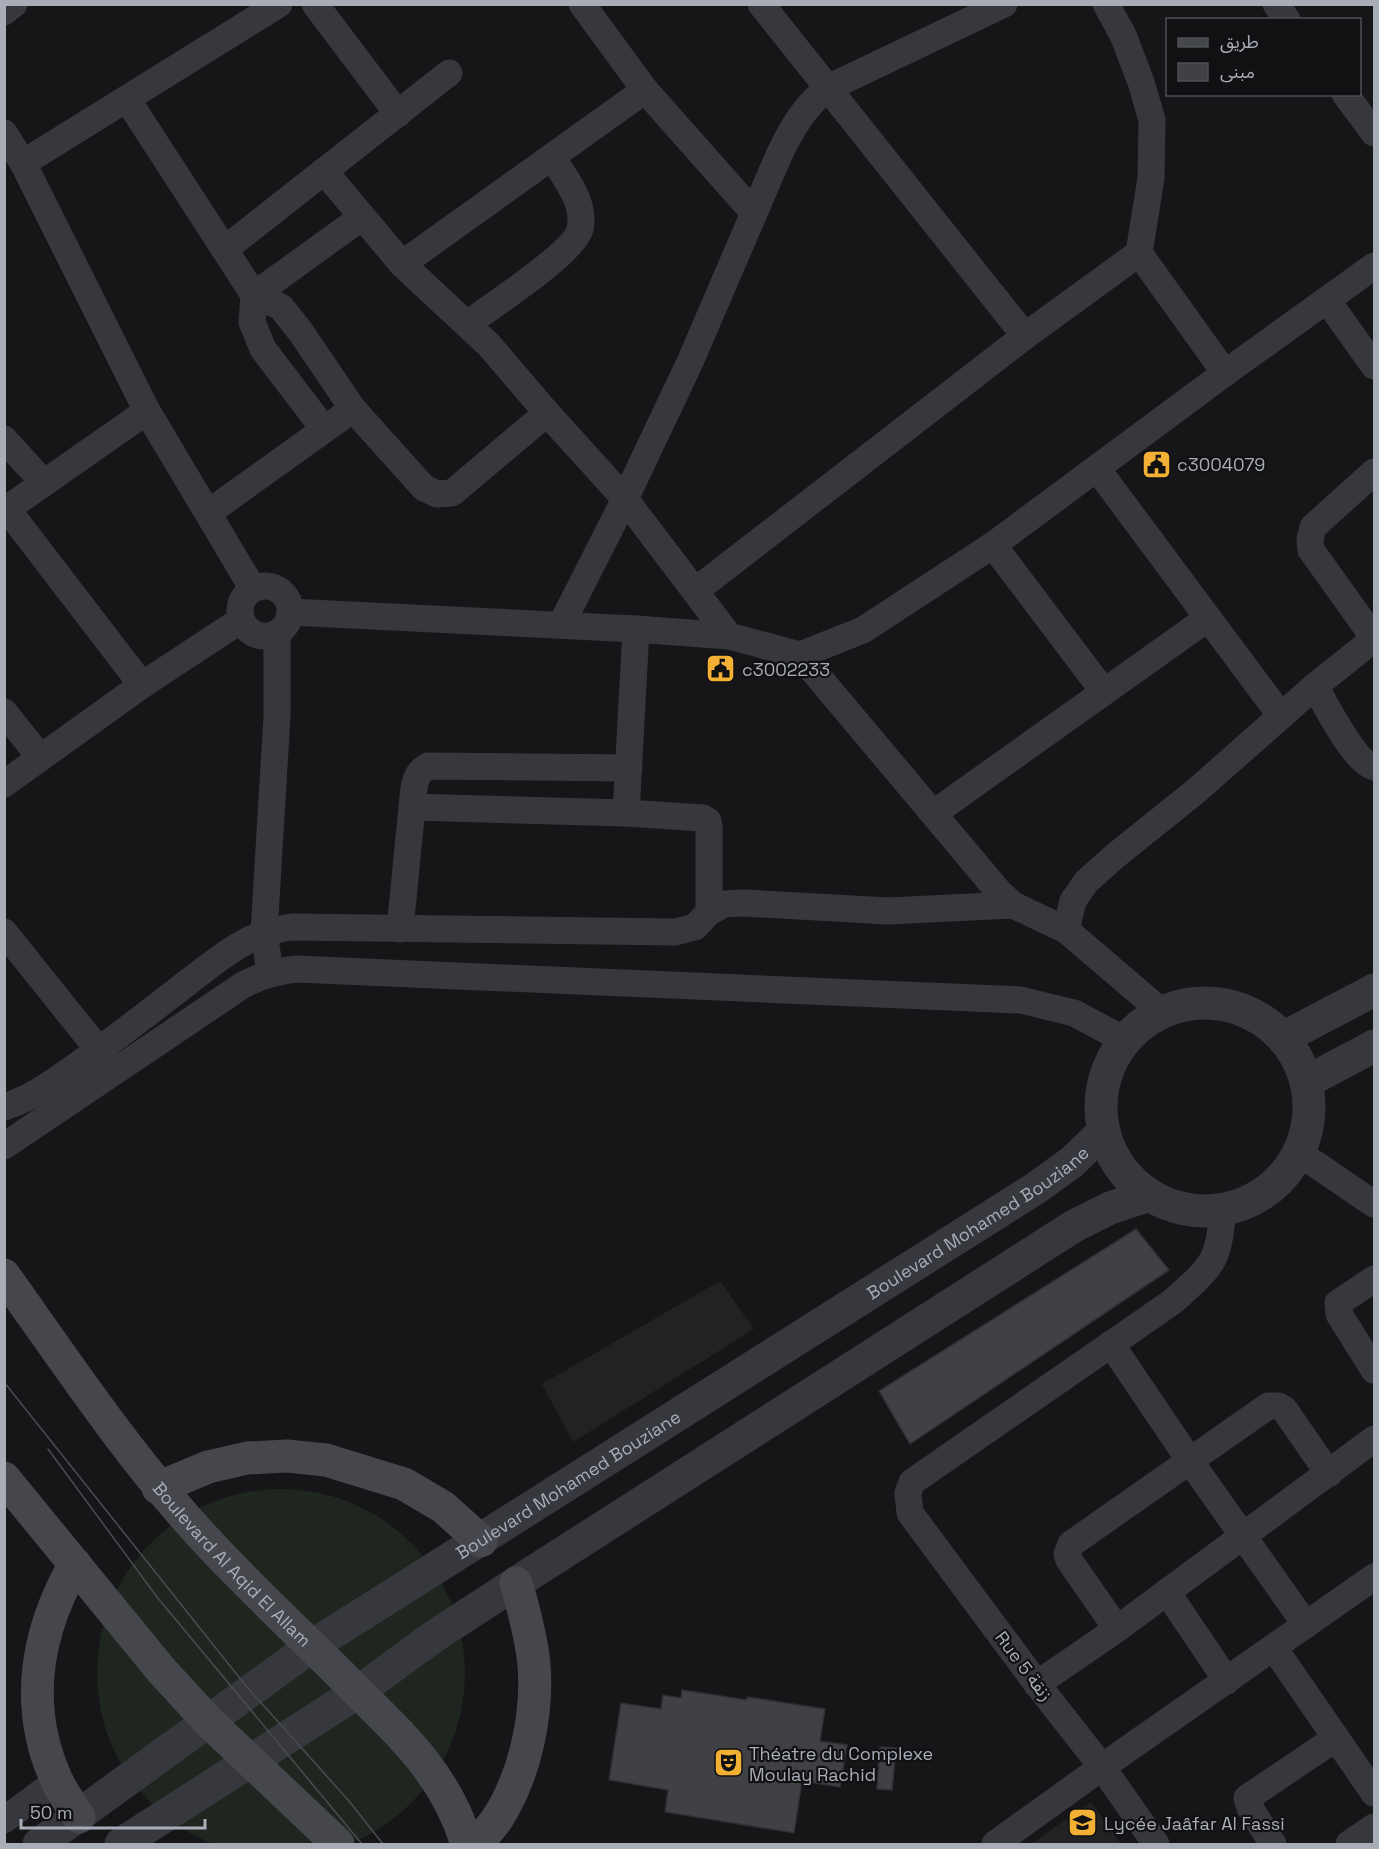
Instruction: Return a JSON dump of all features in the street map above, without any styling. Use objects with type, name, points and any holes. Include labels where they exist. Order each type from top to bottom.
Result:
[{"type":"main road","name":"Boulevard Al Aqid El Allam","points":[[4,1275],[115,1432],[159,1488],[251,1588],[407,1741],[429,1768],[453,1809],[467,1845]]},
{"type":"main road","points":[[159,1488],[208,1467],[247,1458],[286,1456],[326,1460],[404,1485],[442,1507],[481,1540]]},
{"type":"main road","points":[[4,1478],[140,1644],[209,1722],[338,1845]]},
{"type":"main road","points":[[75,1564],[59,1592],[47,1622],[40,1654],[37,1687],[44,1740],[57,1781],[79,1816]]},
{"type":"main road","points":[[476,1845],[497,1819],[515,1783],[527,1745],[532,1715],[534,1665],[528,1625],[516,1583]]},
{"type":"street","points":[[4,12],[14,4]]},
{"type":"street","points":[[23,163],[279,4]]},
{"type":"street","points":[[315,4],[398,114]]},
{"type":"street","points":[[582,4],[645,90],[754,213]]},
{"type":"street","points":[[761,4],[826,89],[1025,336]]},
{"type":"street","points":[[561,625],[625,499],[690,362],[793,126],[808,105],[826,89],[1004,4]]},
{"type":"street","points":[[1106,4],[1123,35],[1141,82],[1152,120],[1150,178],[1139,253],[1225,373]]},
{"type":"street","points":[[1276,4],[1286,18]]},
{"type":"street","points":[[225,249],[450,73]]},
{"type":"street","points":[[402,264],[645,90]]},
{"type":"street","points":[[1346,96],[1374,133]]},
{"type":"street","points":[[127,99],[254,295],[281,307],[353,409],[424,488],[437,494],[452,493],[547,413]]},
{"type":"street","points":[[4,133],[23,163],[147,411],[253,589]]},
{"type":"street","points":[[467,324],[566,251],[580,231],[580,208],[552,157]]},
{"type":"street","points":[[324,171],[402,264],[489,345],[625,499],[729,636]]},
{"type":"street","points":[[324,429],[256,337],[252,322],[254,295],[362,217]]},
{"type":"street","points":[[695,591],[1025,336],[1139,253]]},
{"type":"street","points":[[800,655],[863,630],[993,545],[1374,266]]},
{"type":"street","points":[[1327,300],[1374,366]]},
{"type":"street","points":[[208,513],[353,409]]},
{"type":"street","points":[[142,685],[6,510],[147,411]]},
{"type":"street","points":[[4,439],[44,483]]},
{"type":"street","points":[[1098,470],[1281,716]]},
{"type":"street","points":[[1066,930],[1073,901],[1086,882],[1374,638],[1311,550],[1310,539],[1313,527],[1374,472]]},
{"type":"street","points":[[993,545],[1104,692]]},
{"type":"street","points":[[270,973],[264,932],[283,623],[284,595],[278,590],[261,586],[246,594],[239,611],[246,629],[266,636],[283,623],[561,625],[729,636],[800,655],[999,892],[1013,905],[1066,930],[1162,1012]]},
{"type":"street","points":[[934,813],[1208,618]]},
{"type":"street","points":[[4,784],[142,685],[241,620]]},
{"type":"street","points":[[626,813],[636,629]]},
{"type":"street","points":[[1315,686],[1354,751],[1368,765],[1374,767]]},
{"type":"street","points":[[4,712],[40,757]]},
{"type":"street","points":[[400,929],[416,776],[422,769],[428,766],[629,768]]},
{"type":"street","points":[[412,807],[626,813],[704,818],[708,821],[709,912]]},
{"type":"street","points":[[8,1135],[107,1060],[237,945],[264,932],[292,927],[675,932],[695,927],[709,912],[724,904],[744,903],[888,911],[1013,905]]},
{"type":"street","points":[[4,932],[107,1060]]},
{"type":"street","points":[[4,1107],[107,1060],[243,985],[270,973],[296,969],[1021,1000],[1074,1014],[1125,1041]]},
{"type":"street","points":[[1282,1038],[1374,990]]},
{"type":"street","points":[[1194,1004],[1226,1005],[1257,1017],[1282,1038],[1297,1059],[1306,1082],[1309,1118],[1299,1153],[1285,1174],[1267,1191],[1246,1203],[1222,1210],[1190,1210],[1160,1201],[1149,1195],[1114,1160],[1103,1132],[1100,1100],[1108,1068],[1135,1029],[1162,1012],[1194,1004]]},
{"type":"street","points":[[1306,1082],[1374,1046]]},
{"type":"street","name":"Boulevard Mohamed Bouziane","points":[[39,1845],[312,1646],[1054,1176],[1103,1132]]},
{"type":"street","points":[[1299,1153],[1374,1204]]},
{"type":"street","points":[[121,1845],[358,1692],[433,1637],[516,1583],[1074,1226],[1110,1208],[1149,1195]]},
{"type":"street","points":[[1222,1210],[1220,1243],[1209,1267],[1172,1302],[1111,1344],[1190,1461],[1306,1625]]},
{"type":"street","points":[[1374,1279],[1344,1298],[1338,1303],[1337,1308],[1374,1370]]},
{"type":"street","name":"Rue 5 زنقة","points":[[1111,1344],[912,1482],[908,1493],[908,1503],[910,1512],[1037,1684],[1102,1767],[1156,1845]]},
{"type":"street","points":[[1117,1629],[1069,1560],[1068,1550],[1071,1544],[1268,1406],[1279,1406],[1284,1409],[1329,1474]]},
{"type":"street","points":[[1037,1684],[1117,1629],[1374,1439]]},
{"type":"street","points":[[995,1845],[1102,1767],[1374,1577]]},
{"type":"street","points":[[1167,1592],[1227,1681]]},
{"type":"street","points":[[1274,1648],[1374,1793]]},
{"type":"street","points":[[1273,1845],[1250,1808],[1247,1798],[1336,1738]]},
{"type":"street","points":[[4,1820],[57,1781]]},
{"type":"street","points":[[1349,1845],[1374,1827]]},
{"type":"shaded area","points":[[720,1281],[754,1329],[573,1442],[542,1384]]},
{"type":"shaded area","points":[[263,1490],[299,1490],[334,1497],[368,1511],[397,1531],[423,1557],[443,1586],[457,1620],[464,1655],[464,1691],[457,1726],[434,1775],[411,1803],[383,1826],[351,1843],[330,1850],[232,1850],[211,1843],[179,1826],[151,1803],[119,1760],[105,1726],[98,1691],[98,1655],[105,1620],[119,1586],[139,1557],[165,1531],[194,1511],[228,1497]]},
{"type":"shaded area","name":"Lycée Jaâfar Al Fassi","points":[[1091,1802],[1121,1844],[1031,1844]]},
{"type":"building","points":[[1136,1229],[1169,1270],[910,1444],[879,1391]]},
{"type":"building","name":"Théatre du Complexe Moulay Rachid","points":[[682,1690],[825,1709],[820,1741],[847,1745],[840,1787],[802,1781],[794,1833],[665,1812],[668,1790],[609,1780],[621,1703],[661,1709],[663,1695],[681,1698]]},
{"type":"building","name":"Théatre du Complexe Moulay Rachid","points":[[880,1747],[896,1748],[892,1790],[877,1789]]},
{"type":"tram line","points":[[4,1382],[246,1686],[349,1801],[383,1844]]},
{"type":"tram line","points":[[48,1449],[157,1597],[362,1844]]},
{"type":"place","name":"c3004079","points":[[1156,464]]},
{"type":"place","name":"c3002233","points":[[721,669]]},
{"type":"place","name":"Théatre du Complexe Moulay Rachid","points":[[728,1763]]},
{"type":"place","name":"Lycée Jaâfar Al Fassi","points":[[1083,1823]]}]
